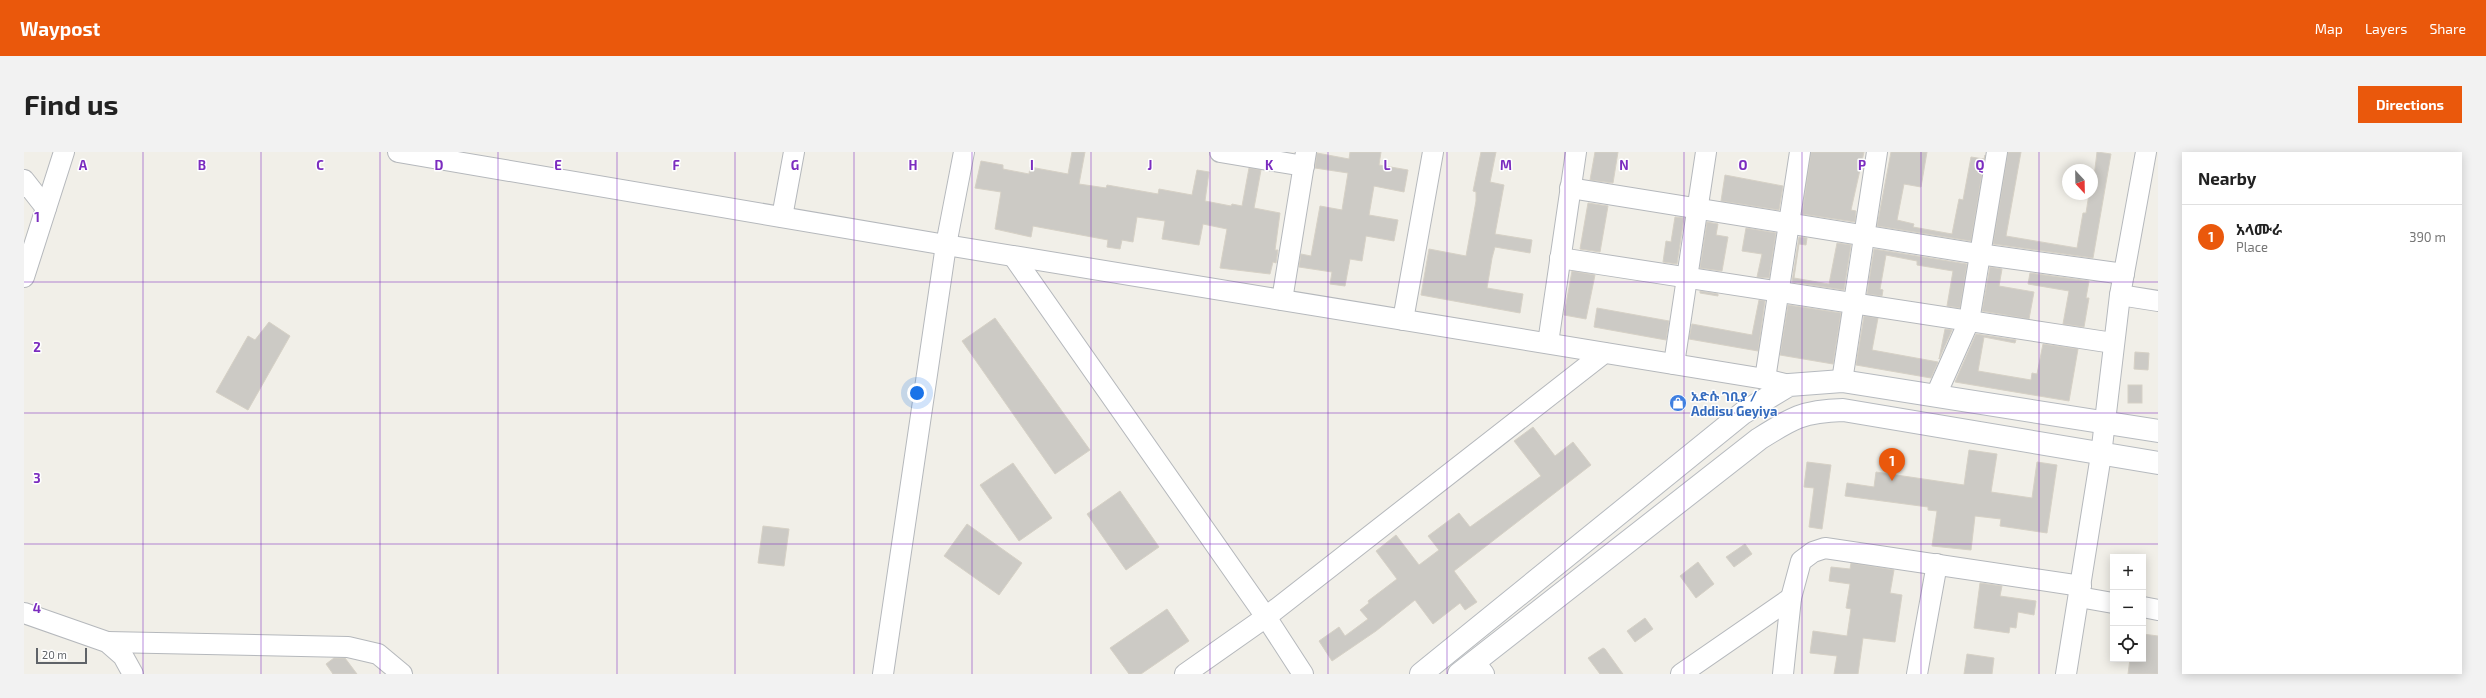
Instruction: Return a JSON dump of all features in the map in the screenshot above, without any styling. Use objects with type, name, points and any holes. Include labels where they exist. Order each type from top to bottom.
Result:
[{"type":"main road","points":[[1421,674],[1743,413],[1789,385],[1842,382],[1936,395],[2104,424],[2158,431]]},
{"type":"main road","points":[[1473,670],[1759,439],[1792,417],[1814,411],[1843,410],[2100,455],[2158,463]]},
{"type":"street","points":[[24,277],[64,152]]},
{"type":"street","points":[[398,152],[452,156],[782,217],[1012,256],[1604,352],[1765,379],[1789,385]]},
{"type":"street","points":[[782,217],[794,152]]},
{"type":"street","points":[[883,674],[946,245],[964,152]]},
{"type":"street","points":[[1220,152],[1305,159],[1282,300]]},
{"type":"street","points":[[1402,320],[1433,152]]},
{"type":"street","points":[[1548,343],[1576,152]]},
{"type":"street","points":[[1674,364],[1706,152]]},
{"type":"street","points":[[1765,379],[1800,152]]},
{"type":"street","points":[[1842,382],[1852,303],[1877,152]]},
{"type":"street","points":[[1936,395],[1969,321],[1997,152]]},
{"type":"street","points":[[2066,674],[2080,592],[2100,455],[2120,295],[2146,152]]},
{"type":"street","points":[[24,180],[46,208]]},
{"type":"street","points":[[1570,188],[1864,234],[1979,254],[2124,274]]},
{"type":"street","points":[[1012,256],[1266,617],[1303,674]]},
{"type":"street","points":[[1560,258],[2113,343]]},
{"type":"street","points":[[2120,295],[2158,301]]},
{"type":"street","points":[[1185,674],[1266,617],[1604,352]]},
{"type":"street","points":[[1783,674],[1791,598],[1801,561],[1813,552],[1825,548],[1937,564],[2080,592],[2110,602]]},
{"type":"street","points":[[1917,674],[1937,564]]},
{"type":"street","points":[[1681,674],[1791,598]]},
{"type":"street","points":[[2146,608],[2158,610]]},
{"type":"street","points":[[24,613],[107,642],[348,647],[378,654],[402,674]]},
{"type":"street","points":[[107,642],[123,656],[133,674]]},
{"type":"building","points":[[1072,152],[1085,152],[1079,184],[1106,188],[1107,185],[1158,194],[1159,189],[1192,195],[1197,170],[1209,172],[1205,201],[1231,206],[1232,204],[1242,206],[1249,168],[1261,170],[1254,208],[1280,213],[1275,250],[1278,250],[1276,263],[1273,262],[1270,274],[1220,268],[1227,229],[1203,224],[1199,245],[1162,239],[1165,221],[1137,217],[1133,242],[1122,240],[1120,249],[1107,247],[1108,240],[1033,226],[1031,237],[995,229],[1001,192],[975,188],[981,161],[1003,165],[1003,169],[1029,174],[1030,167],[1068,174]]},
{"type":"building","points":[[1350,152],[1381,152],[1379,165],[1408,170],[1404,192],[1374,186],[1369,215],[1398,220],[1394,241],[1366,236],[1362,261],[1350,259],[1345,286],[1330,284],[1332,272],[1299,267],[1301,254],[1311,256],[1320,206],[1342,210],[1348,173],[1315,168],[1317,153],[1349,159]]},
{"type":"building","points":[[1481,152],[1496,152],[1490,182],[1504,185],[1495,234],[1532,240],[1530,253],[1495,247],[1487,288],[1523,294],[1520,313],[1421,295],[1429,249],[1466,256],[1476,201],[1476,192],[1473,191]]},
{"type":"building","points":[[1595,152],[1618,152],[1613,183],[1590,180]]},
{"type":"building","points":[[1811,152],[1864,152],[1851,210],[1856,211],[1855,222],[1802,214]]},
{"type":"building","points":[[1891,152],[1927,152],[1921,187],[1904,184],[1897,220],[1914,224],[1913,227],[1952,234],[1959,199],[1963,200],[1971,157],[1984,159],[1985,155],[1971,241],[1877,226]]},
{"type":"building","points":[[2008,152],[2021,152],[2006,236],[2077,248],[2083,213],[2086,213],[2088,200],[2098,200],[2098,164],[2096,164],[2097,152],[2111,154],[2093,258],[1993,244]]},
{"type":"building","points":[[1725,175],[1783,186],[1779,210],[1721,201]]},
{"type":"building","points":[[1588,203],[1608,206],[1600,252],[1580,249]]},
{"type":"building","points":[[1675,217],[1684,218],[1677,264],[1663,262],[1666,241],[1671,242]]},
{"type":"building","points":[[1707,222],[1718,224],[1716,235],[1728,237],[1722,271],[1700,268]]},
{"type":"building","points":[[1746,228],[1776,233],[1769,278],[1757,277],[1762,254],[1742,251]]},
{"type":"building","points":[[1799,237],[1807,238],[1806,245],[1799,244],[1794,278],[1829,284],[1837,243],[1851,245],[1844,290],[1792,282]]},
{"type":"building","points":[[1874,249],[1967,264],[1960,308],[1947,306],[1953,271],[1917,265],[1917,261],[1886,255],[1880,289],[1883,290],[1882,296],[1867,294]]},
{"type":"building","points":[[1990,267],[2002,269],[1999,286],[2034,292],[2029,319],[1982,311]]},
{"type":"building","points":[[1572,271],[1595,275],[1586,319],[1564,315]]},
{"type":"building","points":[[2030,273],[2089,281],[2086,298],[2089,298],[2084,327],[2063,324],[2069,291],[2028,284]]},
{"type":"building","points":[[1700,291],[1718,294],[1718,296],[1700,293]]},
{"type":"building","points":[[1759,300],[1765,301],[1758,351],[1689,339],[1692,324],[1752,335]]},
{"type":"building","points":[[1788,305],[1841,313],[1833,364],[1780,355]]},
{"type":"building","points":[[1597,308],[1669,321],[1666,340],[1594,327]]},
{"type":"building","points":[[1864,316],[1878,318],[1872,350],[1938,362],[1931,378],[1856,365]]},
{"type":"building","points":[[995,318],[1090,450],[1055,474],[962,341]]},
{"type":"building","points":[[269,322],[290,336],[248,410],[216,392],[248,336],[255,340]]},
{"type":"building","points":[[1945,329],[1952,330],[1939,359]]},
{"type":"building","points":[[1976,334],[2016,340],[2015,343],[1984,337],[1978,371],[2031,380],[2032,373],[2037,374],[2043,344],[2078,349],[2069,401],[1955,382]]},
{"type":"building","points":[[2135,352],[2149,353],[2148,370],[2134,369]]},
{"type":"building","points":[[2128,385],[2142,385],[2142,403],[2128,403]]},
{"type":"building","points":[[1533,427],[1555,456],[1573,442],[1591,465],[1454,571],[1477,602],[1465,610],[1460,603],[1433,624],[1415,600],[1376,631],[1332,661],[1319,641],[1339,627],[1345,636],[1368,619],[1360,610],[1369,603],[1368,601],[1397,579],[1376,551],[1396,535],[1419,565],[1439,550],[1428,536],[1459,513],[1470,527],[1541,476],[1514,441]]},
{"type":"building","points":[[1969,450],[1997,454],[1991,492],[2032,498],[2037,462],[2057,465],[2047,533],[2000,526],[2001,519],[1975,516],[1971,550],[1932,546],[1937,511],[1928,510],[1928,507],[1845,496],[1847,483],[1874,487],[1876,472],[1964,485]]},
{"type":"building","points":[[1807,462],[1831,465],[1822,529],[1809,527],[1814,488],[1804,487]]},
{"type":"building","points":[[1013,463],[1052,518],[1019,541],[980,485]]},
{"type":"building","points":[[1120,491],[1159,547],[1126,570],[1087,514]]},
{"type":"building","points":[[967,524],[1022,563],[999,595],[944,556]]},
{"type":"building","points":[[763,526],[789,529],[784,566],[758,563]]},
{"type":"building","points":[[1745,544],[1752,554],[1734,567],[1726,557]]},
{"type":"building","points":[[1698,562],[1714,584],[1696,598],[1680,576]]},
{"type":"building","points":[[1851,563],[1894,570],[1890,593],[1902,595],[1895,642],[1863,638],[1858,674],[1834,674],[1837,656],[1810,653],[1813,631],[1847,636],[1851,609],[1846,608],[1850,584],[1829,581],[1831,567],[1850,569]]},
{"type":"building","points":[[1980,583],[2002,586],[2000,596],[2036,601],[2034,615],[2018,612],[2016,628],[2010,627],[2009,633],[1974,628]]},
{"type":"building","points":[[1167,609],[1189,641],[1141,674],[1129,674],[1110,648]]},
{"type":"building","points":[[1645,618],[1653,629],[1635,642],[1627,631]]},
{"type":"building","points":[[2146,634],[2158,636],[2158,674],[2128,674],[2130,662],[2146,662]]},
{"type":"building","points":[[1603,648],[1623,674],[1600,674],[1588,658]]},
{"type":"building","points":[[1967,654],[1994,658],[1992,674],[1964,674]]},
{"type":"building","points":[[334,658],[345,658],[357,674],[333,674],[326,664]]},
{"type":"place","name":"አድሱ ገቢያ / Addisu Geyiya","points":[[1678,403]]},
{"type":"place","name":"አላሙራ","points":[[1892,481]]}]
